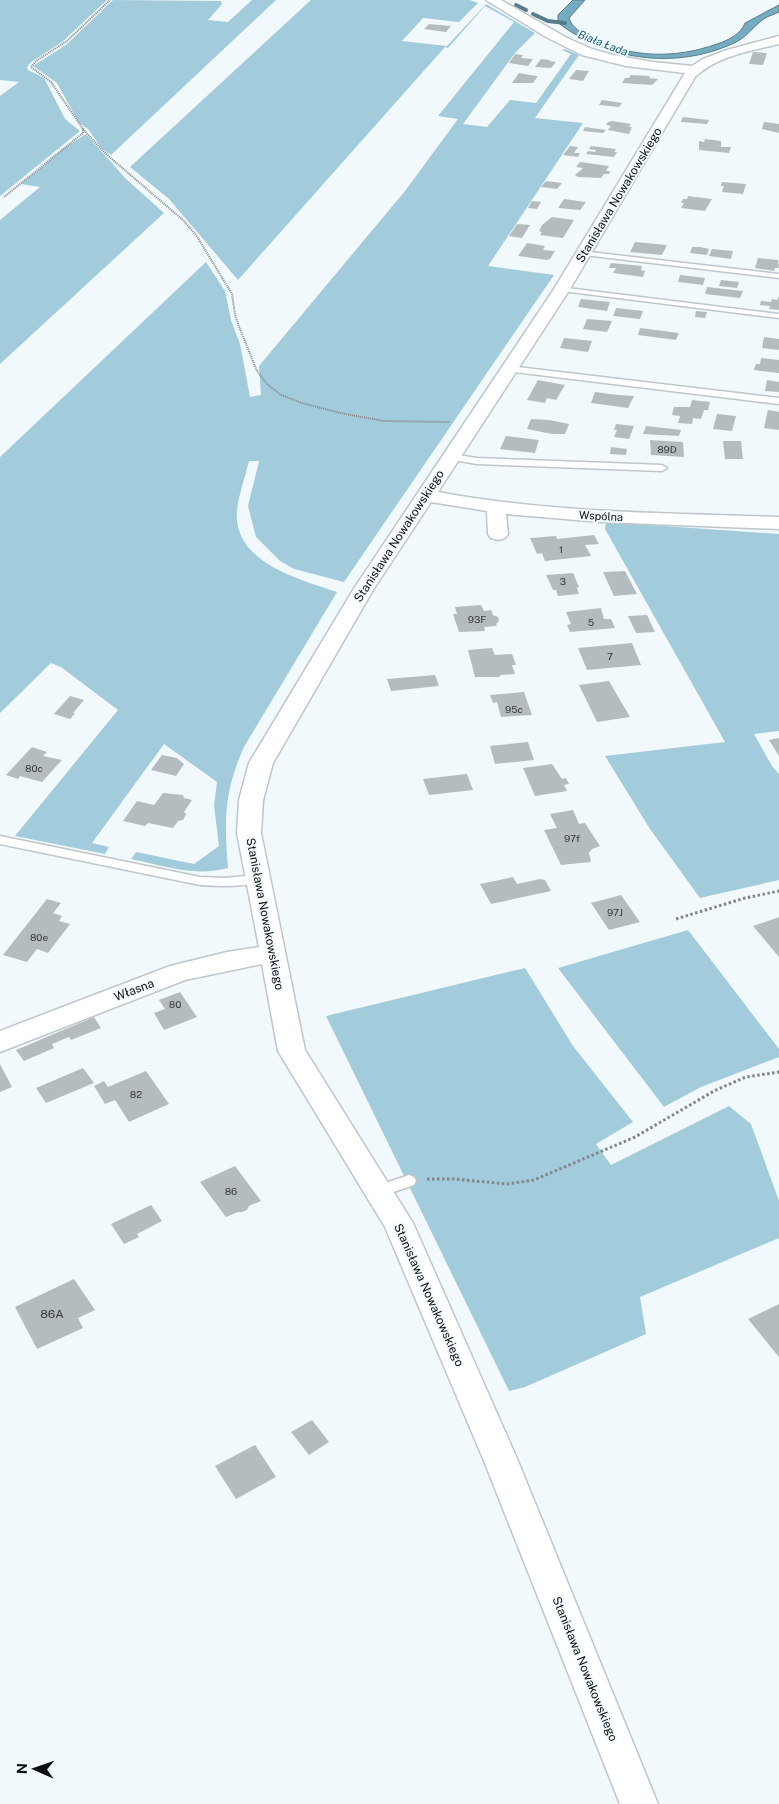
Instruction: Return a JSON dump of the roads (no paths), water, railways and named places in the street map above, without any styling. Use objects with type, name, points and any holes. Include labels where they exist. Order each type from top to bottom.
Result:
[{"type":"street","points":[[492,0],[549,33],[587,52],[624,61],[694,70],[736,51],[779,40]]},
{"type":"street","name":"Stanisława Nowakowskiego","points":[[639,1804],[558,1601],[443,1323],[398,1223],[292,1051],[249,833],[251,800],[261,764],[353,605],[562,289],[694,70]]},
{"type":"street","name":"Wspólna","points":[[425,495],[496,508],[564,514],[779,523]]},
{"type":"street","points":[[496,508],[498,534]]},
{"type":"street","name":"Własna","points":[[0,1042],[179,972],[226,960],[272,954]]},
{"type":"lane","points":[[584,253],[779,276]]},
{"type":"lane","points":[[562,289],[779,316]]},
{"type":"lane","points":[[509,369],[779,402]]},
{"type":"lane","points":[[451,457],[477,461],[662,468]]},
{"type":"lane","points":[[0,840],[200,881],[224,882],[258,879]]},
{"type":"lane","points":[[379,1191],[409,1181]]},
{"type":"waterway","points":[[516,5],[526,10]]},
{"type":"waterway","points":[[533,14],[548,21],[565,23]]},
{"type":"water label","name":"Biała Łada","points":[[603,43]]}]
